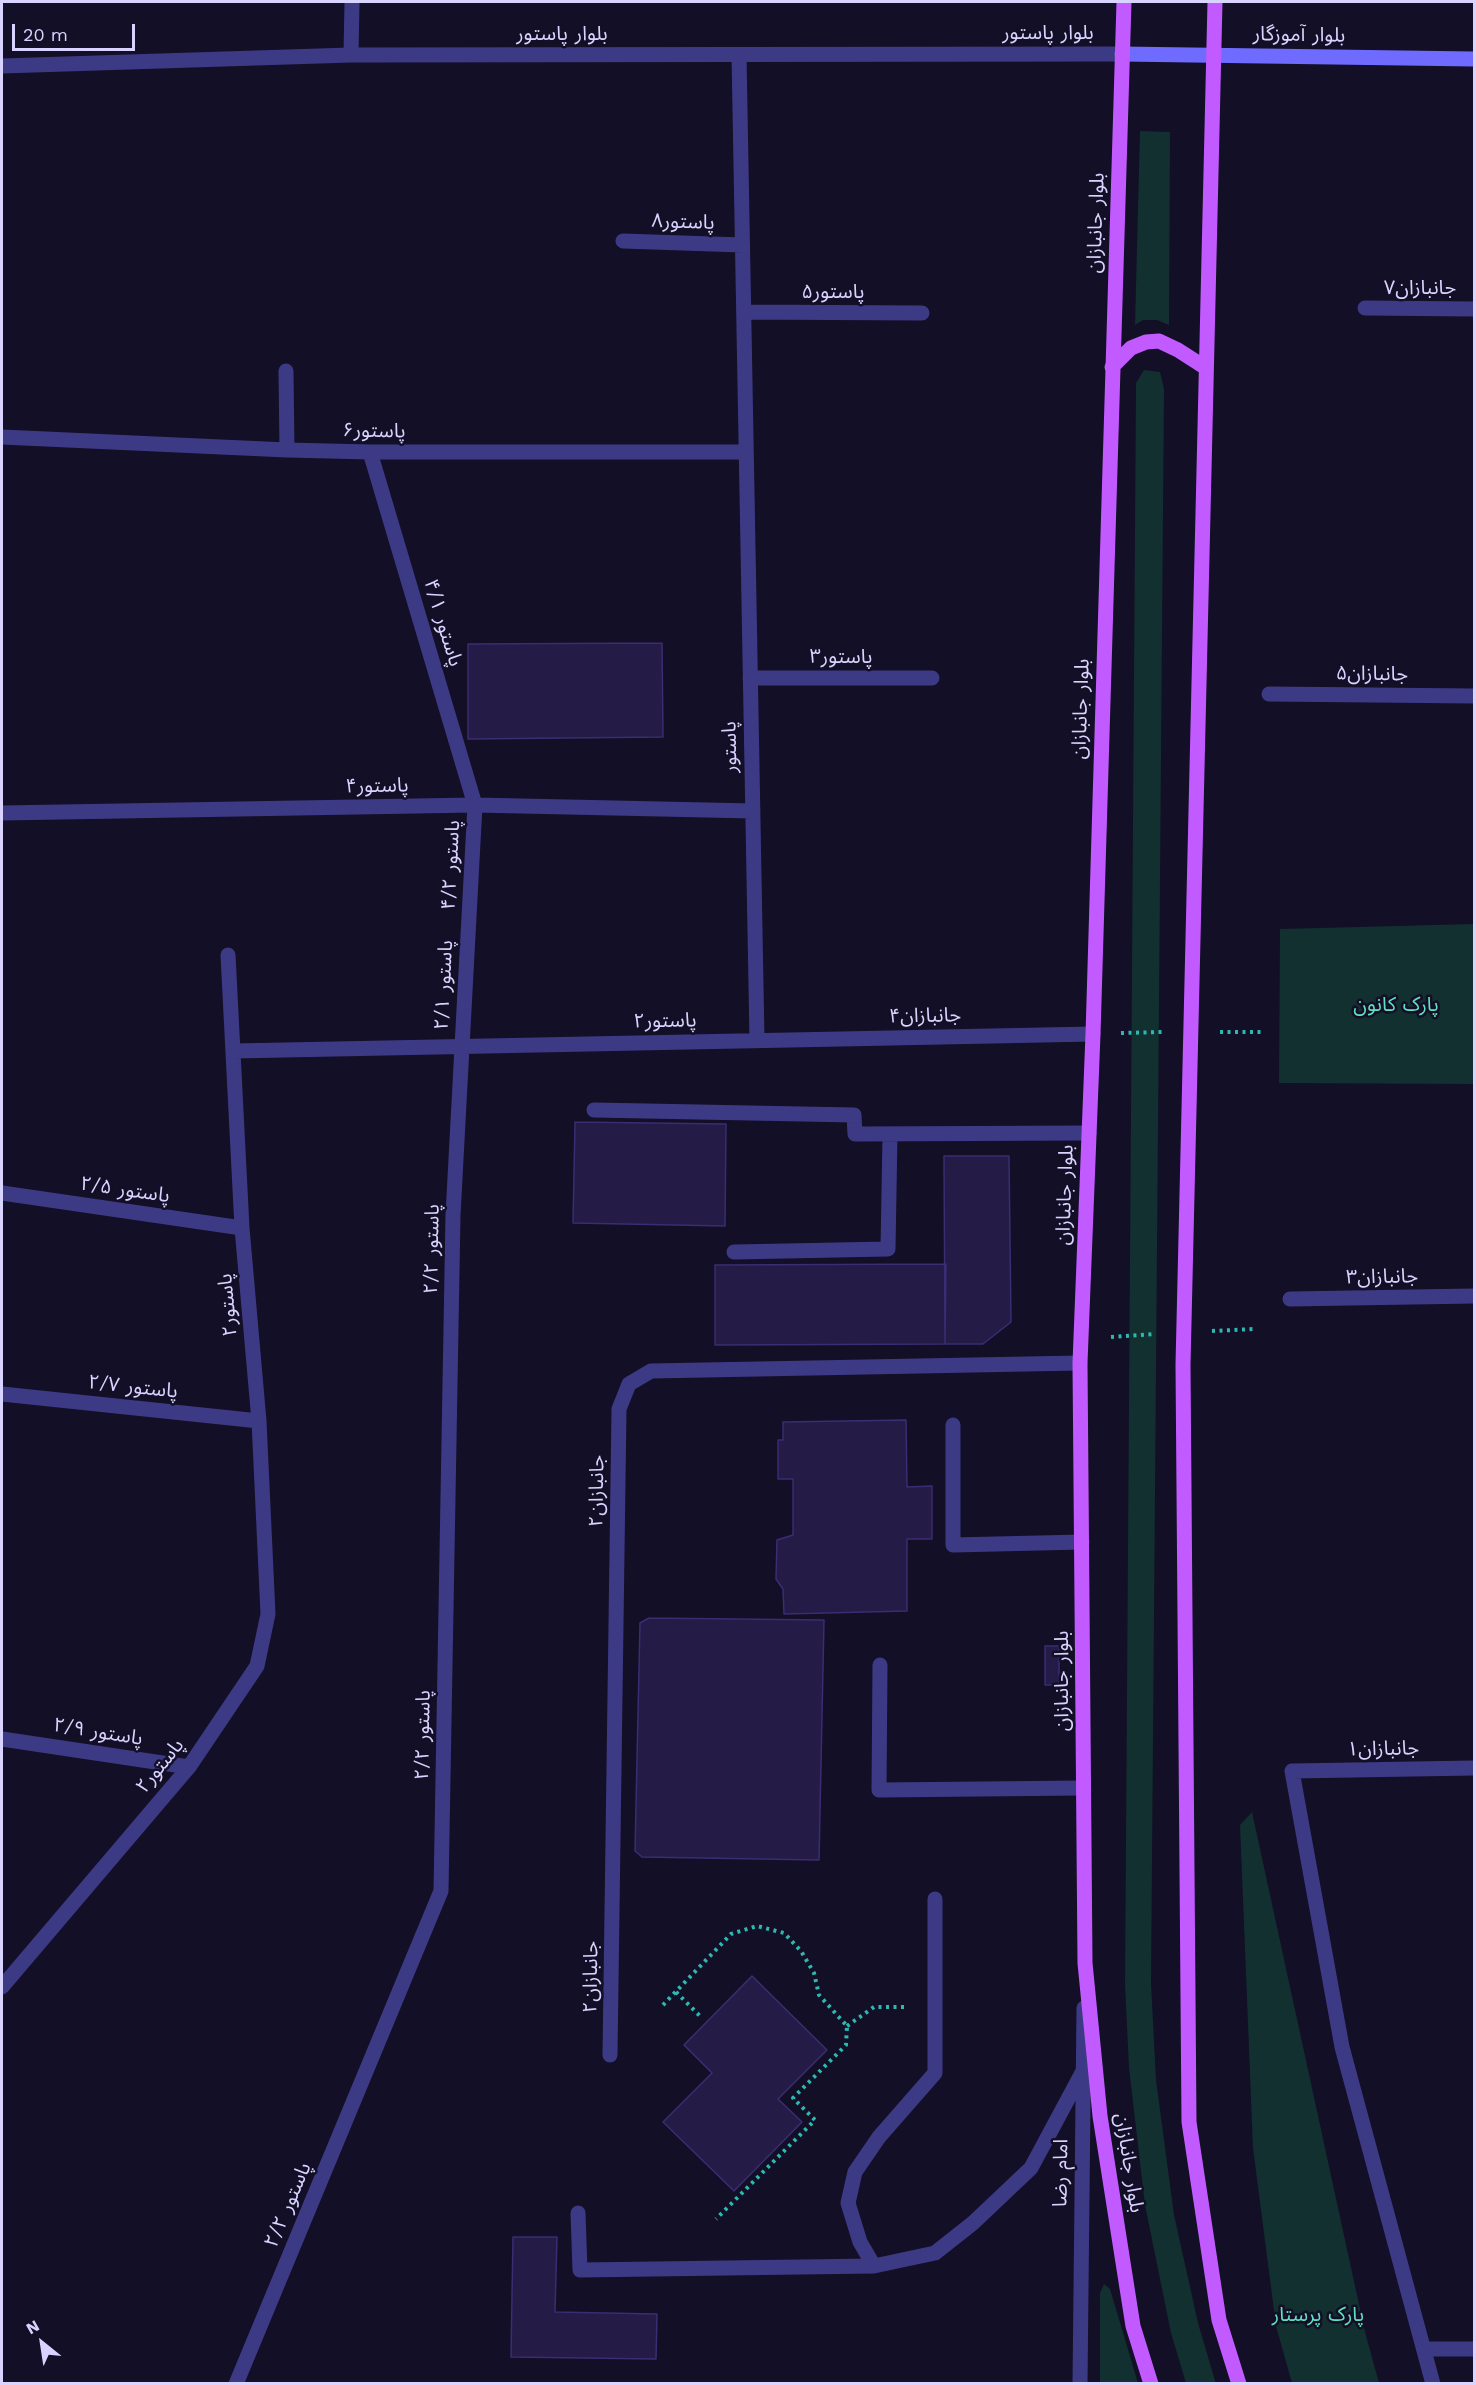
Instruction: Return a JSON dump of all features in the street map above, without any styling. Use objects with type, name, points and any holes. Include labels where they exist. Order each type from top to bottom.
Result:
[{"type":"main road","name":"بلوار جانبازان","points":[[1124,2],[1093,1034],[1080,1363],[1084,1963],[1101,2128],[1133,2326],[1151,2384]]},
{"type":"main road","points":[[1215,2],[1183,1364],[1189,2122],[1219,2319],[1239,2384]]},
{"type":"main road","name":"بلوار آموزگار","points":[[1122,54],[1474,59]]},
{"type":"main road","points":[[1112,367],[1131,348],[1146,342],[1160,341],[1206,368]]},
{"type":"street","points":[[351,56],[352,2]]},
{"type":"street","name":"بلوار پاستور","points":[[2,66],[351,56],[1122,54]]},
{"type":"street","name":"پاستور","points":[[739,55],[757,1040]]},
{"type":"street","name":"پاستور۸","points":[[623,240],[742,245]]},
{"type":"street","name":"جانبازان۷","points":[[1365,308],[1474,309]]},
{"type":"street","name":"پاستور۵","points":[[744,312],[922,314]]},
{"type":"street","points":[[286,371],[287,450]]},
{"type":"street","name":"پاستور۶","points":[[2,437],[370,452],[746,452]]},
{"type":"street","name":"پاستور ۴/۱","points":[[370,452],[475,805]]},
{"type":"street","name":"پاستور۳","points":[[750,678],[932,678]]},
{"type":"street","name":"جانبازان۵","points":[[1269,694],[1474,696]]},
{"type":"street","name":"پاستور۴","points":[[2,813],[475,805],[753,811]]},
{"type":"street","name":"پاستور ۴/۲","points":[[469,926],[475,805]]},
{"type":"street","name":"پاستور ۲/۱","points":[[462,1047],[469,926]]},
{"type":"street","points":[[228,955],[234,1051]]},
{"type":"street","name":"جانبازان۴","points":[[757,1040],[1093,1034]]},
{"type":"street","name":"پاستور۲","points":[[2,1987],[189,1767],[257,1666],[268,1614],[259,1421],[242,1228],[234,1051],[757,1040]]},
{"type":"street","name":"پاستور ۲/۲","points":[[236,2384],[441,1892],[453,1215],[462,1047]]},
{"type":"street","points":[[594,1110],[854,1115],[855,1134],[1089,1133]]},
{"type":"street","points":[[734,1251],[888,1249],[890,1134]]},
{"type":"street","name":"پاستور ۲/۵","points":[[2,1193],[242,1228]]},
{"type":"street","name":"جانبازان۳","points":[[1290,1299],[1474,1296]]},
{"type":"street","name":"جانبازان۲","points":[[610,2055],[619,1409],[629,1384],[651,1371],[1080,1363]]},
{"type":"street","name":"پاستور ۲/۷","points":[[2,1394],[259,1421]]},
{"type":"street","points":[[953,1425],[953,1545],[1082,1542]]},
{"type":"street","points":[[880,1665],[879,1790],[1083,1788]]},
{"type":"street","name":"پاستور ۲/۹","points":[[2,1738],[189,1767]]},
{"type":"street","name":"جانبازان۱","points":[[1425,2349],[1342,2048],[1292,1771],[1474,1768]]},
{"type":"street","points":[[874,2266],[860,2242],[848,2203],[855,2172],[879,2138],[935,2073],[935,1899]]},
{"type":"street","name":"امام رضا","points":[[1080,2384],[1084,1963]]},
{"type":"street","points":[[578,2213],[580,2270],[874,2266],[935,2253],[989,2208],[1031,2168],[1083,2071]]},
{"type":"street","points":[[1433,2384],[1425,2349],[1474,2349]]},
{"type":"path","points":[[663,2005],[731,1934],[757,1926],[783,1933],[801,1951],[814,1973],[819,1995],[847,2026],[846,2045],[793,2098],[815,2120],[716,2219]]},
{"type":"path","points":[[676,1992],[700,2016]]},
{"type":"path","points":[[847,2026],[874,2007],[935,2008]]},
{"type":"green space","points":[[1140,131],[1170,132],[1169,325],[1157,320],[1143,320],[1135,325]]},
{"type":"green space","points":[[1144,370],[1160,372],[1164,389],[1151,1983],[1156,2080],[1174,2215],[1198,2323],[1216,2384],[1186,2383],[1171,2333],[1145,2205],[1129,2068],[1125,1984],[1136,383]]},
{"type":"green space","name":"پارک کانون","points":[[1474,924],[1474,1084],[1279,1083],[1280,929]]},
{"type":"green space","name":"پارک پرستار","points":[[1252,1812],[1365,2332],[1379,2383],[1292,2383],[1276,2326],[1253,2148],[1240,1825]]},
{"type":"green space","points":[[1104,2284],[1110,2289],[1138,2383],[1100,2383],[1100,2293]]},
{"type":"building","points":[[662,643],[663,737],[468,739],[468,644]]},
{"type":"building","points":[[575,1122],[726,1124],[725,1226],[573,1223]]},
{"type":"building","points":[[944,1156],[1009,1156],[1011,1322],[983,1344],[945,1344]]},
{"type":"building","points":[[946,1264],[945,1344],[715,1345],[715,1265]]},
{"type":"building","points":[[906,1420],[907,1487],[932,1486],[932,1539],[907,1539],[907,1611],[784,1614],[783,1589],[776,1579],[777,1540],[793,1535],[793,1479],[778,1479],[778,1440],[783,1440],[783,1422]]},
{"type":"building","points":[[649,1618],[824,1620],[819,1860],[642,1857],[635,1851],[640,1623]]},
{"type":"building","points":[[1045,1646],[1059,1646],[1059,1685],[1045,1685]]},
{"type":"building","points":[[752,1976],[827,2050],[778,2099],[802,2122],[734,2191],[663,2122],[712,2073],[684,2045]]},
{"type":"building","points":[[513,2237],[557,2237],[555,2312],[657,2314],[656,2359],[511,2357]]}]
